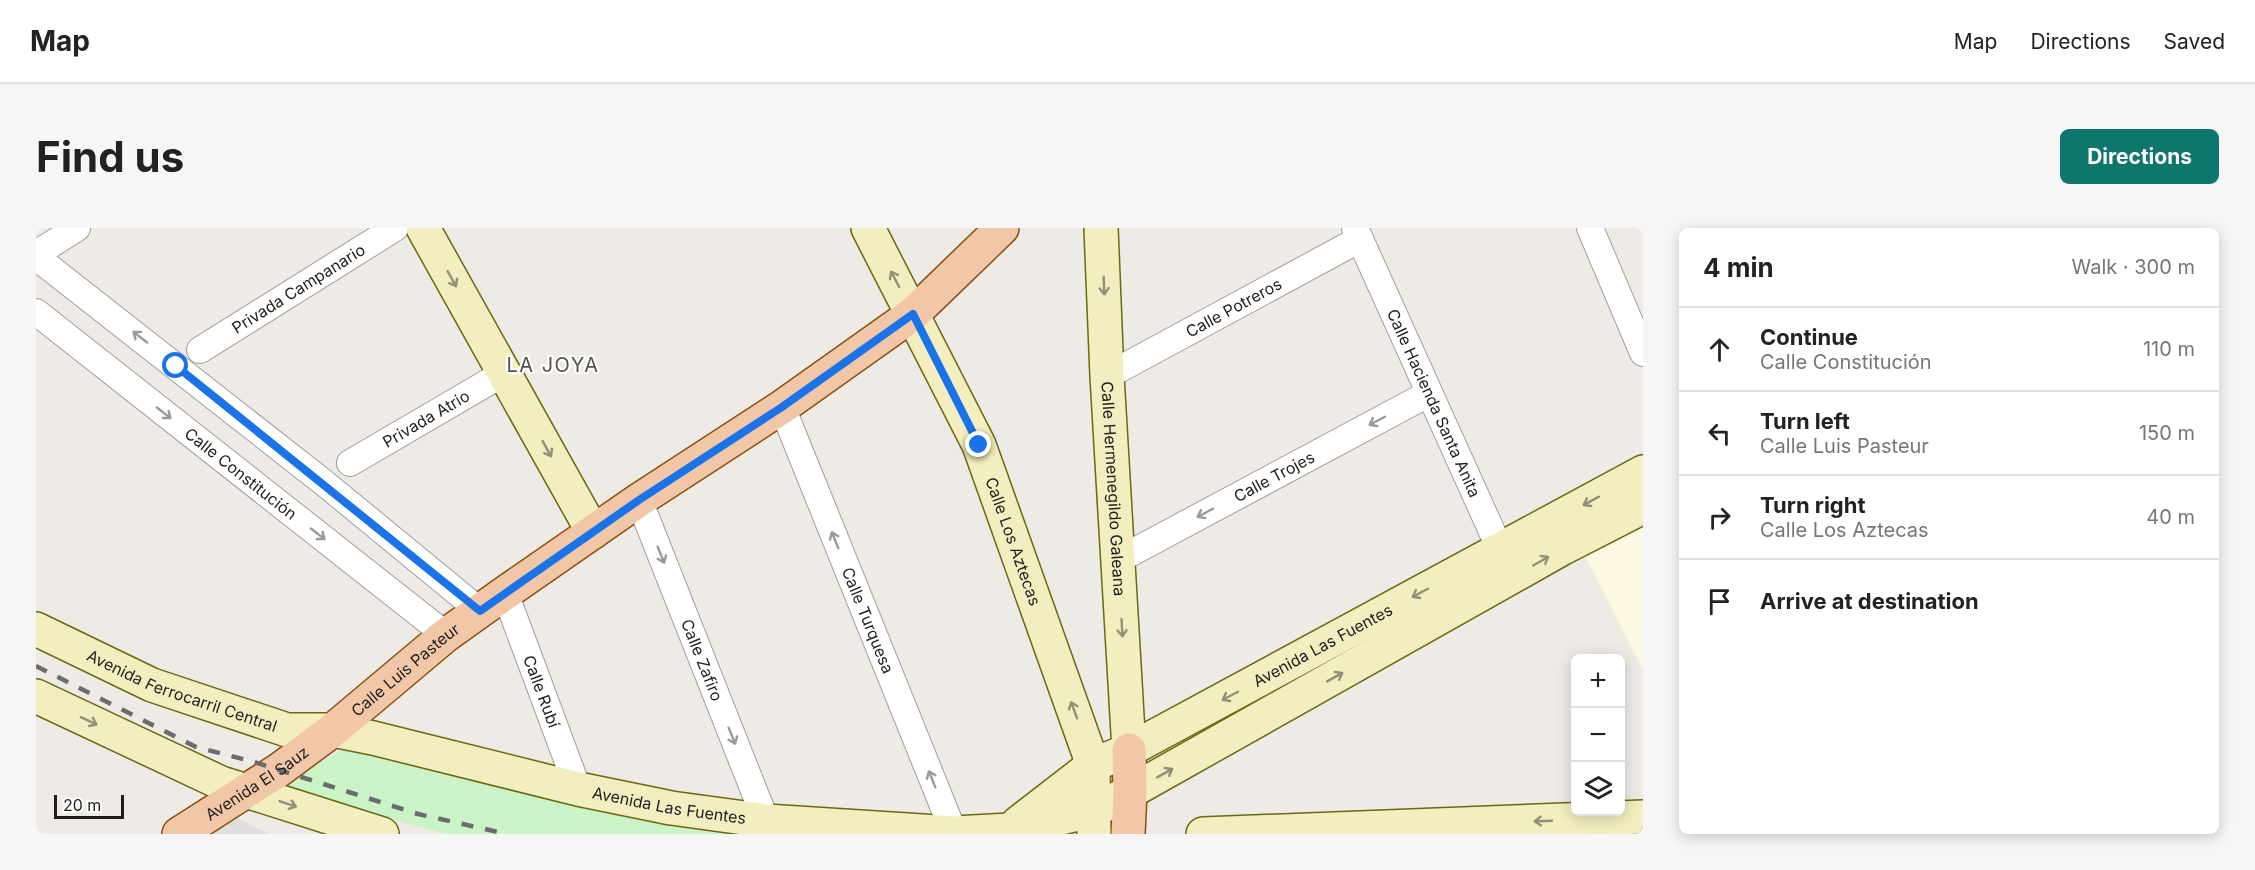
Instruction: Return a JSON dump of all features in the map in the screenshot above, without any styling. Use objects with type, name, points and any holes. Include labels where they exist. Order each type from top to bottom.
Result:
[{"type":"main road","points":[[423,228],[593,532]]},
{"type":"main road","name":"Calle Los Aztecas","points":[[868,228],[979,445],[1094,765],[1094,822]]},
{"type":"main road","name":"Calle Luis Pasteur","points":[[333,730],[446,635],[492,602],[639,500],[782,407],[913,314],[1002,228]]},
{"type":"main road","name":"Calle Hermenegildo Galeana","points":[[1101,228],[1107,376],[1129,750]]},
{"type":"main road","name":"Avenida Las Fuentes","points":[[333,730],[578,789],[671,808],[766,821],[954,833],[1094,822],[1130,792],[1506,564],[1643,472]]},
{"type":"main road","name":"Avenida Las Fuentes","points":[[1010,830],[1094,765],[1129,750],[1506,564],[1643,507]]},
{"type":"main road","name":"Avenida Ferrocarril Central","points":[[36,629],[152,685],[287,730],[333,730]]},
{"type":"main road","points":[[36,696],[222,783],[382,834]]},
{"type":"main road","name":"Avenida El Sauz","points":[[178,834],[247,791],[333,730]]},
{"type":"main road","points":[[1128,834],[1129,750]]},
{"type":"main road","points":[[1203,834],[1643,817]]},
{"type":"street","points":[[77,228],[36,256],[295,460],[492,602]]},
{"type":"street","name":"Privada Campanario","points":[[200,350],[395,228]]},
{"type":"street","points":[[1590,228],[1643,353]]},
{"type":"street","name":"Calle Potreros","points":[[1107,376],[1357,234]]},
{"type":"street","name":"Calle Hacienda Santa Anita","points":[[1357,234],[1506,564]]},
{"type":"street","name":"Calle Constitución","points":[[36,312],[446,635]]},
{"type":"street","name":"Privada Atrio","points":[[350,463],[504,373]]},
{"type":"street","name":"Calle Trojes","points":[[1119,560],[1428,394]]},
{"type":"street","name":"Calle Turquesa","points":[[782,407],[954,833]]},
{"type":"street","name":"Calle Zafiro","points":[[639,500],[766,821]]},
{"type":"street","name":"Calle Rubí","points":[[492,602],[578,789]]},
{"type":"shaded area","points":[[1643,525],[1643,670],[1584,554]]},
{"type":"shaded area","points":[[238,818],[268,834],[192,834],[220,820]]},
{"type":"green space","points":[[350,746],[748,834],[446,834],[276,787]]},
{"type":"railway","points":[[36,666],[196,747],[254,762],[418,814],[507,834]]},
{"type":"district","name":"LA JOYA","points":[[553,365]]},
{"type":"route","points":[[176,366],[480,611],[639,500],[782,407],[913,314],[979,445]]}]
